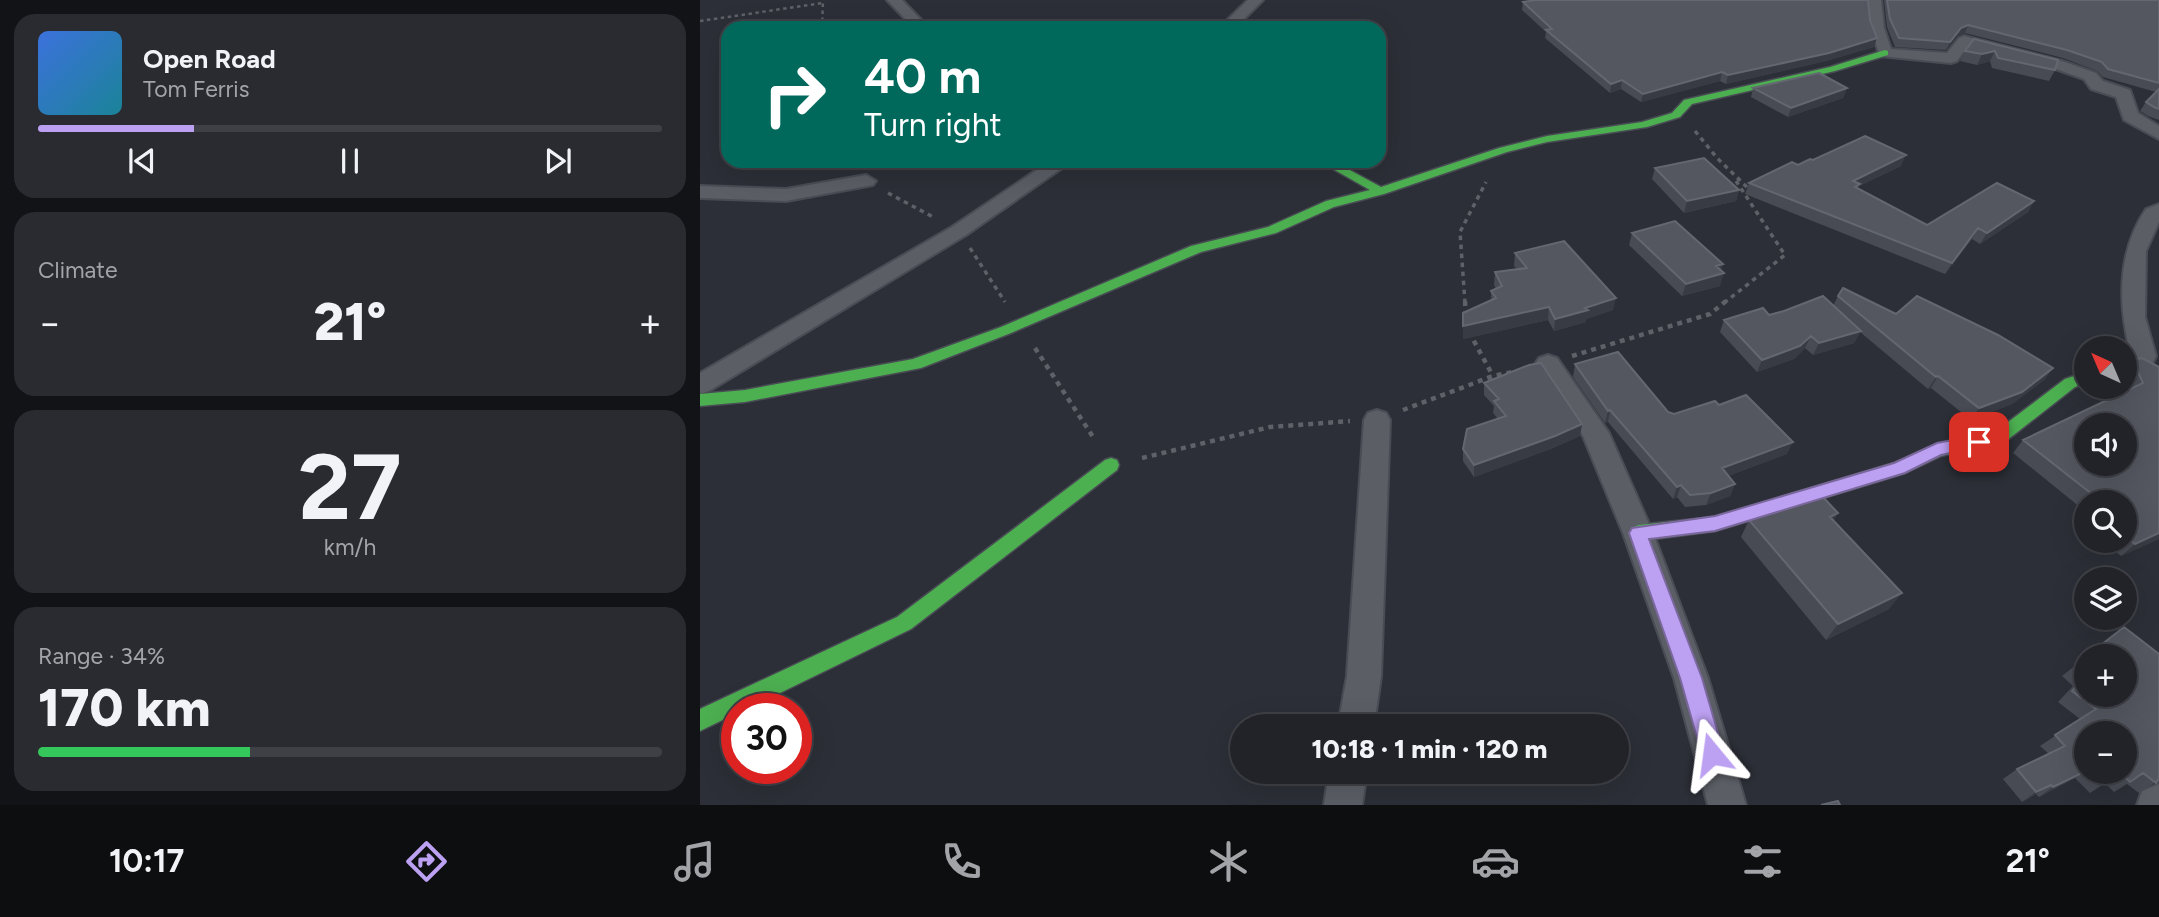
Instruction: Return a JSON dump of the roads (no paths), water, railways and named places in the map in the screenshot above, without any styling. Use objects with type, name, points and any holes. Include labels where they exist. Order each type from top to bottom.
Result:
[{"type":"street","points":[[894,0],[915,21]]},
{"type":"street","points":[[1234,21],[1256,0]]},
{"type":"street","points":[[1874,0],[1877,28],[1885,53]]},
{"type":"street","points":[[700,400],[746,396],[916,364],[1020,324],[1196,249],[1272,230],[1329,204],[1380,191],[1503,150],[1547,139],[1643,125],[1676,114],[1688,102],[1832,69],[1885,53],[1951,58],[1964,41],[2056,64],[2090,76],[2097,85],[2124,94],[2130,116],[2159,134]]},
{"type":"street","points":[[700,385],[959,231],[1053,168]]},
{"type":"street","points":[[1338,168],[1380,191]]},
{"type":"street","points":[[700,192],[786,195],[866,181]]},
{"type":"street","points":[[2137,358],[2144,356],[2133,317],[2135,251],[2153,213],[2159,210]]},
{"type":"street","points":[[1548,364],[1595,433],[1638,533],[1691,678],[1727,805]]},
{"type":"street","points":[[1638,533],[1715,524],[1899,468],[1937,450],[2000,437],[2074,382]]},
{"type":"street","points":[[1358,714],[1364,676],[1377,419]]},
{"type":"street","points":[[700,720],[904,623],[1111,465]]},
{"type":"street","points":[[1343,805],[1347,784]]}]
